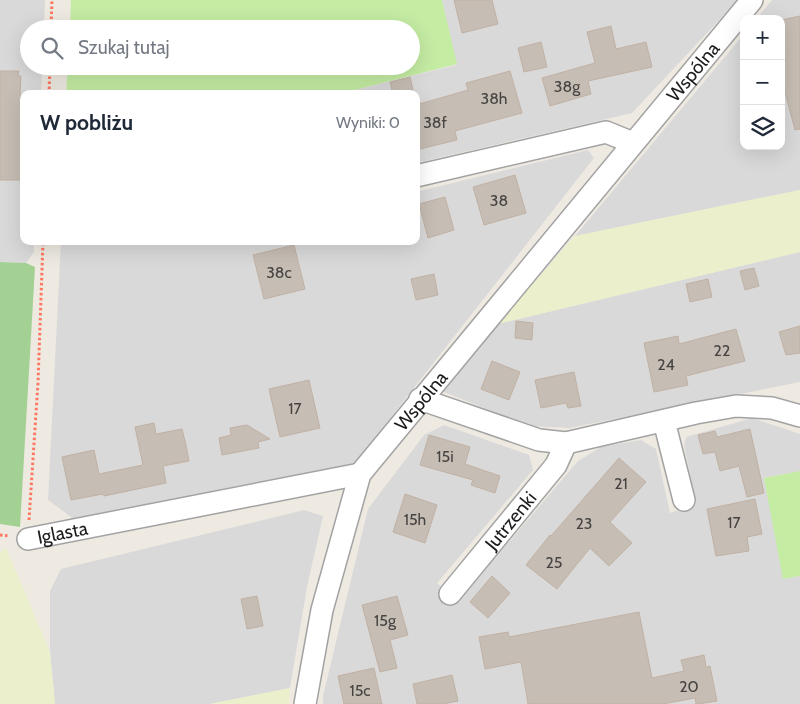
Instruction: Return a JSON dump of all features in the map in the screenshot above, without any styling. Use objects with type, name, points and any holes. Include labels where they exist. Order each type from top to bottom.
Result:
[{"type":"street","name":"Wspólna","points":[[305,704],[322,610],[360,474],[752,0]]},
{"type":"street","points":[[420,175],[606,132],[633,143]]},
{"type":"street","points":[[420,400],[538,440],[566,443],[696,413],[736,406],[772,408],[800,416]]},
{"type":"street","points":[[664,421],[684,500]]},
{"type":"street","name":"Jutrzenki","points":[[450,594],[556,465],[566,443]]},
{"type":"street","name":"Iglasta","points":[[28,538],[360,474]]},
{"type":"path","points":[[51,20],[52,0]]},
{"type":"path","points":[[49,90],[50,75]]},
{"type":"path","name":"Iglasta","points":[[28,538],[38,383],[43,245]]},
{"type":"shaded area","points":[[0,0],[45,0],[44,20],[20,20],[20,75],[42,75],[41,90],[20,90],[20,245],[34,245],[34,252],[26,263],[0,262]]},
{"type":"shaded area","points":[[442,0],[738,0],[632,113],[420,162],[420,90],[355,90],[456,65]]},
{"type":"shaded area","points":[[772,0],[800,0],[800,190],[575,236],[740,39],[740,150],[785,150],[785,15],[759,15]]},
{"type":"shaded area","points":[[588,150],[594,158],[355,463],[75,520],[48,500],[61,245],[420,245],[420,191]]},
{"type":"shaded area","points":[[800,252],[800,382],[569,428],[529,426],[439,390],[497,324]]},
{"type":"shaded area","points":[[752,418],[800,434],[800,471],[764,478],[784,579],[800,576],[800,704],[657,704],[639,612],[516,636],[528,704],[323,704],[323,696],[368,509],[424,435],[444,425],[529,455],[533,470],[437,583],[457,603],[578,461],[601,447],[641,440],[656,449],[670,513],[696,504],[684,445],[686,437]]},
{"type":"shaded area","points":[[304,510],[323,516],[307,587],[290,688],[210,704],[55,704],[50,652],[50,591],[61,569]]},
{"type":"green space","points":[[71,0],[442,0],[457,64],[420,73],[420,20],[70,20]]},
{"type":"green space","points":[[67,75],[414,75],[355,90],[66,90]]},
{"type":"green space","points":[[800,190],[800,252],[497,324],[575,236]]},
{"type":"green space","points":[[0,262],[26,263],[35,267],[20,527],[0,524]]},
{"type":"green space","points":[[800,471],[800,576],[783,579],[764,478]]},
{"type":"green space","points":[[6,548],[50,652],[55,704],[0,704],[0,552]]},
{"type":"green space","points":[[290,688],[289,704],[210,704]]},
{"type":"building","points":[[454,0],[492,0],[498,24],[462,33]]},
{"type":"building","points":[[800,16],[800,129],[795,130],[785,92],[785,19]]},
{"type":"building","points":[[611,26],[616,49],[646,42],[652,67],[588,81],[591,94],[550,106],[542,78],[595,63],[587,32]]},
{"type":"building","points":[[541,42],[547,67],[524,72],[518,48]]},
{"type":"building","points":[[0,71],[19,71],[18,76],[21,76],[20,180],[0,180]]},
{"type":"building","points":[[510,71],[522,113],[455,131],[457,140],[420,149],[420,104],[468,90],[466,83]]},
{"type":"building","points":[[410,77],[413,90],[392,90],[390,82]]},
{"type":"building","points":[[515,175],[526,213],[484,225],[473,187]]},
{"type":"building","points":[[445,197],[454,230],[428,238],[420,204]]},
{"type":"building","points":[[294,245],[305,289],[264,299],[253,255]]},
{"type":"building","points":[[754,268],[759,286],[745,290],[740,271]]},
{"type":"building","points":[[434,274],[438,295],[416,300],[411,279]]},
{"type":"building","points":[[708,279],[712,297],[690,302],[686,284]]},
{"type":"building","points":[[516,321],[533,323],[532,340],[515,338]]},
{"type":"building","points":[[800,326],[800,353],[786,355],[779,332]]},
{"type":"building","points":[[736,329],[745,361],[686,376],[688,385],[654,392],[644,343],[678,336],[679,344]]},
{"type":"building","points":[[492,361],[520,372],[509,400],[481,389]]},
{"type":"building","points":[[574,372],[581,406],[568,408],[566,403],[541,408],[535,380]]},
{"type":"building","points":[[309,380],[320,428],[280,437],[269,389]]},
{"type":"building","points":[[154,423],[156,434],[182,429],[186,445],[189,461],[163,466],[166,483],[104,496],[103,494],[71,500],[62,457],[94,450],[99,474],[143,465],[135,427]]},
{"type":"building","points":[[247,425],[270,439],[258,442],[259,448],[222,455],[219,438],[231,435],[230,428]]},
{"type":"building","points":[[750,429],[764,493],[747,497],[739,466],[720,471],[715,452],[703,454],[698,435],[715,431],[717,437]]},
{"type":"building","points":[[429,435],[470,447],[465,464],[500,476],[495,493],[471,485],[473,480],[420,465]]},
{"type":"building","points":[[619,458],[646,482],[610,522],[632,543],[609,566],[590,548],[557,589],[526,565],[550,535]]},
{"type":"building","points":[[405,494],[437,505],[425,543],[393,532]]},
{"type":"building","points":[[755,499],[762,534],[747,537],[749,551],[716,556],[707,509]]},
{"type":"building","points":[[492,576],[510,593],[488,618],[470,602]]},
{"type":"building","points":[[257,596],[263,626],[247,629],[241,599]]},
{"type":"building","points":[[397,596],[408,635],[390,640],[397,668],[380,672],[362,605]]},
{"type":"building","points":[[639,612],[652,678],[684,671],[681,660],[704,655],[706,667],[710,666],[717,701],[696,704],[695,698],[663,704],[528,704],[521,662],[485,669],[479,637],[508,632],[509,637]]},
{"type":"building","points":[[374,668],[382,704],[344,704],[338,676]]},
{"type":"building","points":[[452,675],[458,701],[443,704],[417,704],[413,684]]}]
